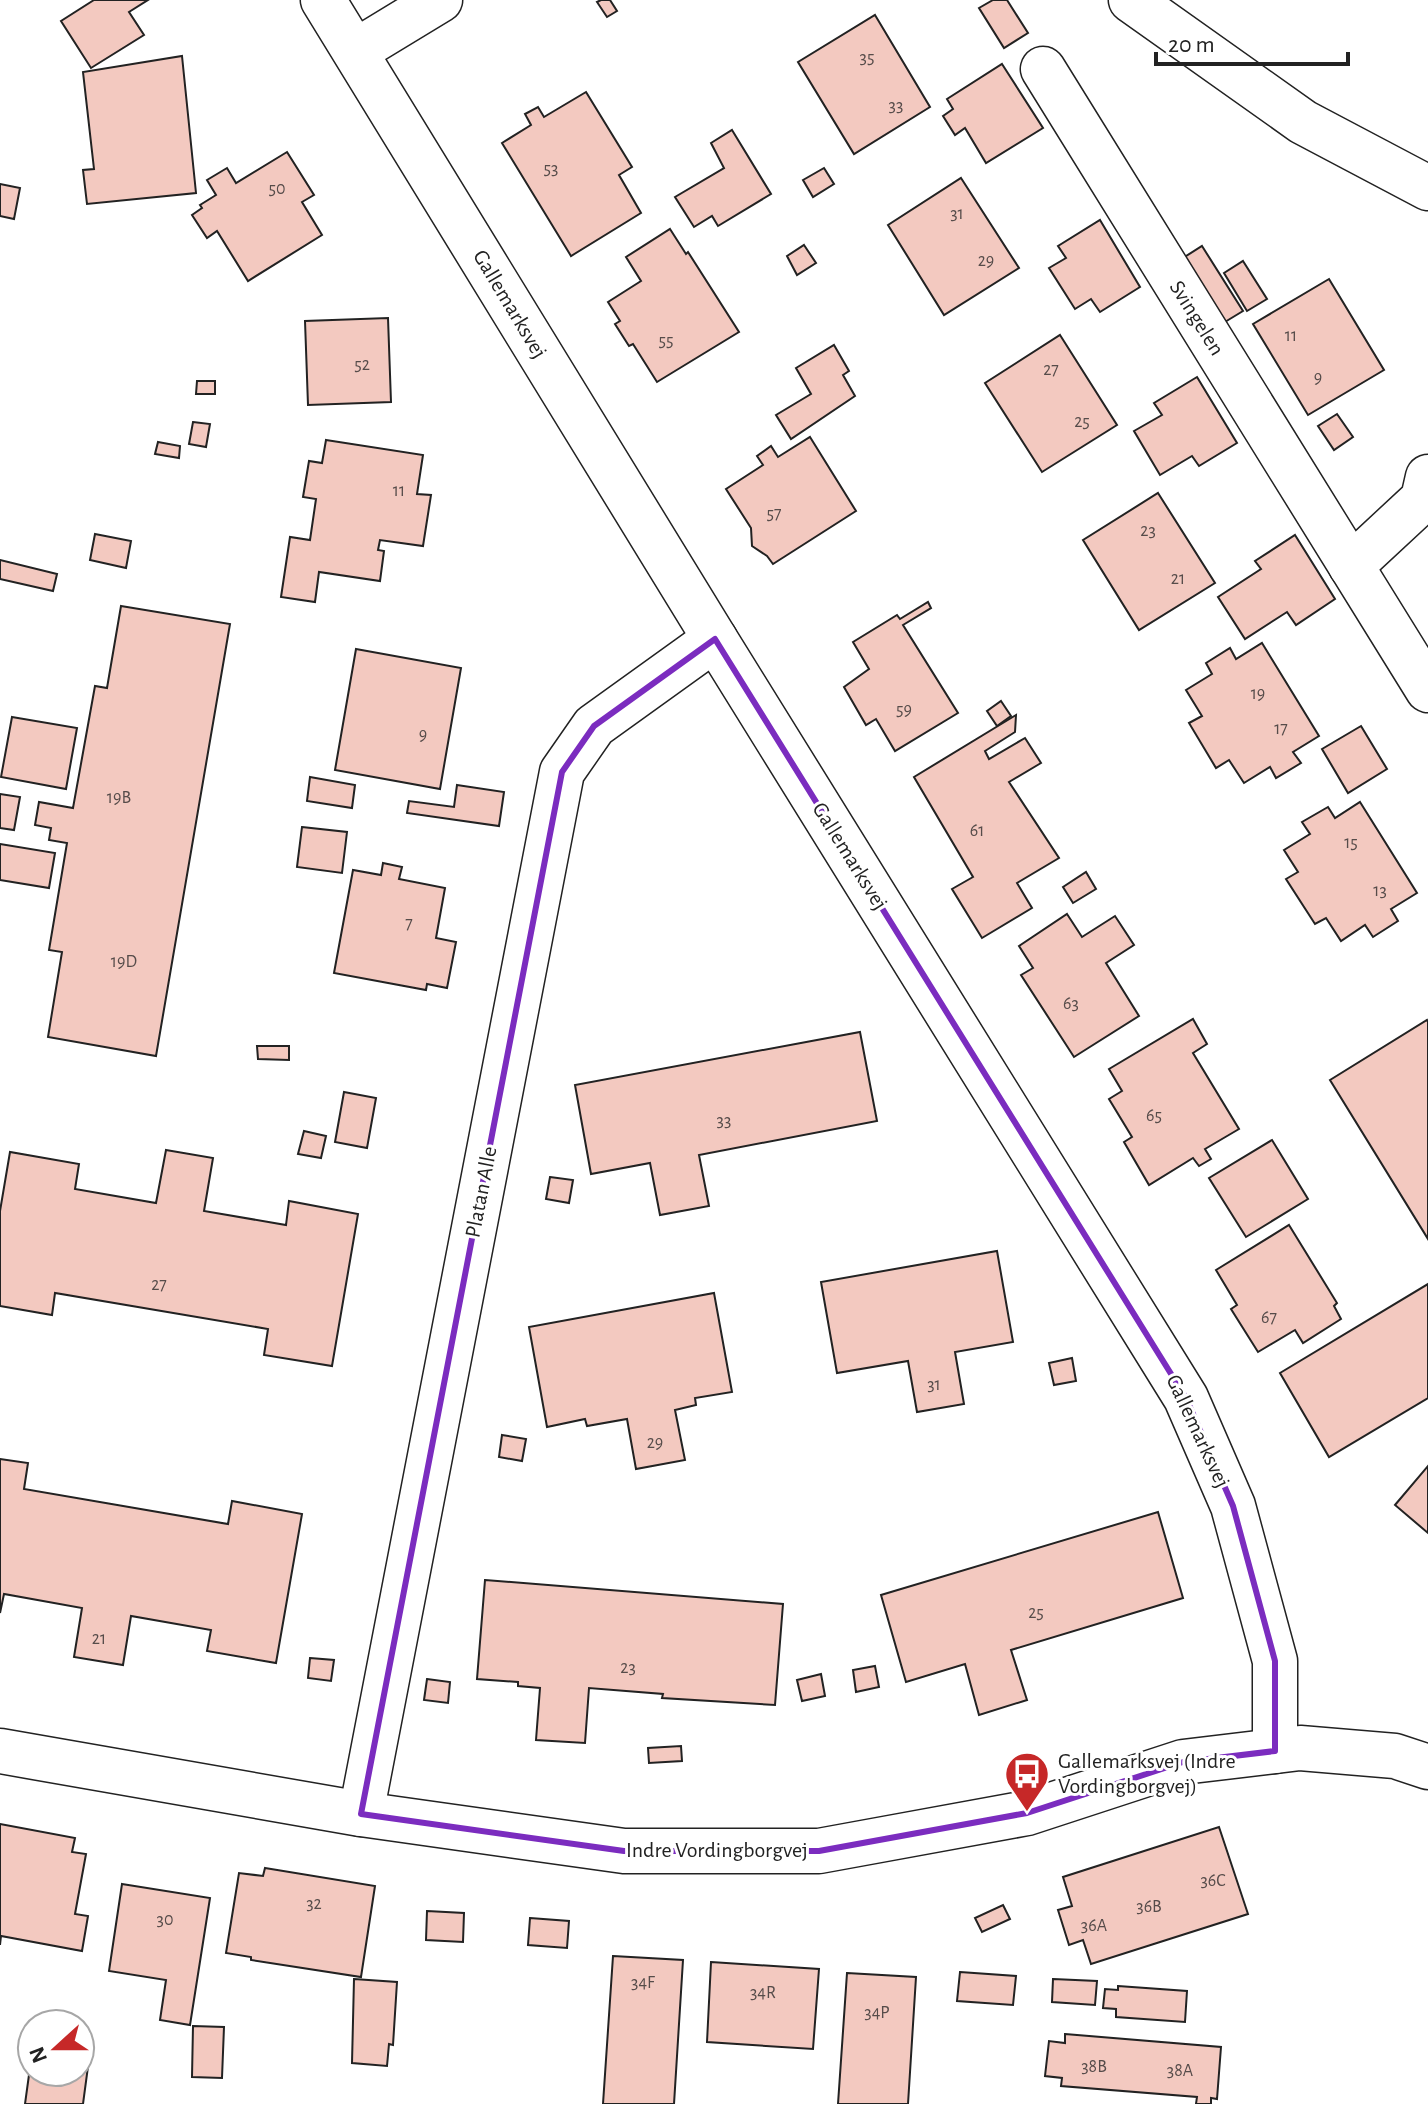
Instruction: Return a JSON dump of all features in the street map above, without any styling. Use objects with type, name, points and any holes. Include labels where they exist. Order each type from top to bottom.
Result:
[{"type":"street","name":"Gallemarksvej","points":[[323,0],[1186,1398],[1233,1506],[1275,1661],[1275,1751]]},
{"type":"street","points":[[356,51],[440,0]]},
{"type":"street","points":[[1131,0],[1303,122],[1428,188]]},
{"type":"street","name":"Svingelen","points":[[1043,69],[1428,690]]},
{"type":"street","points":[[1351,566],[1423,499],[1428,477]]},
{"type":"street","name":"Platan Alle","points":[[361,1814],[562,772],[594,726],[715,639]]},
{"type":"street","name":"Indre Vordingborgvej","points":[[0,1751],[361,1814],[624,1851],[819,1851],[1027,1813],[1183,1762],[1300,1748],[1395,1756],[1428,1767]]},
{"type":"highlighted area","points":[[715,639],[1186,1398],[1233,1506],[1275,1661],[1275,1751],[1183,1762],[1027,1813],[819,1851],[624,1851],[361,1814],[562,772],[594,726]]},
{"type":"building","points":[[94,0],[148,0],[129,12],[144,35],[91,68],[61,21]]},
{"type":"building","points":[[610,0],[617,11],[607,17],[597,2]]},
{"type":"building","points":[[993,0],[1007,0],[1028,33],[1004,48],[979,8]]},
{"type":"building","points":[[875,15],[930,107],[854,154],[798,62]]},
{"type":"building","points":[[182,56],[196,193],[87,204],[83,170],[94,169],[83,72]]},
{"type":"building","points":[[1002,64],[1043,128],[986,163],[965,128],[955,135],[943,116],[953,109],[947,99]]},
{"type":"building","points":[[586,92],[632,167],[619,175],[641,213],[571,256],[502,143],[531,125],[525,114],[538,107],[544,117]]},
{"type":"building","points":[[732,130],[771,194],[718,226],[712,216],[694,227],[675,197],[724,168],[711,143]]},
{"type":"building","points":[[287,152],[314,195],[302,202],[322,235],[248,281],[217,231],[207,238],[192,215],[202,208],[200,205],[216,195],[207,180],[227,168],[236,183]]},
{"type":"building","points":[[824,168],[834,184],[813,197],[803,180]]},
{"type":"building","points":[[961,178],[1019,268],[944,315],[888,225]]},
{"type":"building","points":[[0,184],[20,188],[14,219],[0,216]]},
{"type":"building","points":[[1100,220],[1140,287],[1100,312],[1091,299],[1075,309],[1049,268],[1066,258],[1058,246]]},
{"type":"building","points":[[670,229],[739,332],[657,382],[633,344],[629,346],[615,324],[620,321],[608,302],[641,281],[626,257]]},
{"type":"building","points":[[804,245],[816,263],[797,275],[787,256]]},
{"type":"building","points":[[1202,246],[1243,311],[1215,328],[1175,263]]},
{"type":"building","points":[[1243,261],[1267,299],[1247,311],[1224,273]]},
{"type":"building","points":[[1329,279],[1384,370],[1308,415],[1253,324]]},
{"type":"building","points":[[388,318],[391,402],[308,405],[305,321]]},
{"type":"building","points":[[1060,335],[1117,425],[1042,472],[985,383]]},
{"type":"building","points":[[834,345],[849,371],[843,375],[855,396],[791,439],[776,415],[811,394],[796,368]]},
{"type":"building","points":[[1197,377],[1237,443],[1199,466],[1192,456],[1160,475],[1134,431],[1162,415],[1154,403]]},
{"type":"building","points":[[197,381],[215,381],[215,394],[196,394]]},
{"type":"building","points":[[1337,414],[1353,437],[1334,450],[1318,426]]},
{"type":"building","points":[[193,422],[210,424],[206,447],[189,444]]},
{"type":"building","points":[[810,437],[856,511],[773,564],[752,546],[751,528],[726,489],[763,465],[757,456],[771,446],[778,457]]},
{"type":"building","points":[[326,440],[423,455],[417,494],[431,495],[423,546],[380,540],[378,550],[384,551],[380,581],[319,572],[315,602],[281,597],[290,537],[310,540],[316,499],[303,497],[309,461],[322,463]]},
{"type":"building","points":[[158,442],[180,446],[179,458],[155,454]]},
{"type":"building","points":[[1158,493],[1215,583],[1139,630],[1083,540]]},
{"type":"building","points":[[95,534],[131,541],[126,568],[90,560]]},
{"type":"building","points":[[1295,535],[1335,599],[1296,625],[1287,612],[1245,639],[1218,597],[1261,569],[1255,561]]},
{"type":"building","points":[[0,560],[57,574],[53,591],[0,579]]},
{"type":"building","points":[[928,602],[931,608],[903,625],[958,713],[895,751],[876,719],[866,725],[844,687],[869,669],[853,642],[897,615],[900,619]]},
{"type":"building","points":[[121,606],[230,624],[156,1056],[48,1037],[62,952],[49,950],[67,843],[49,840],[51,828],[35,825],[39,802],[73,808],[95,686],[107,688]]},
{"type":"building","points":[[1262,643],[1319,736],[1293,752],[1301,763],[1276,778],[1270,767],[1244,783],[1229,760],[1216,768],[1189,723],[1202,716],[1186,690],[1212,674],[1206,663],[1230,648],[1236,659]]},
{"type":"building","points":[[356,649],[461,668],[440,789],[335,770]]},
{"type":"building","points":[[1001,701],[1011,716],[997,726],[987,711]]},
{"type":"building","points":[[1016,715],[1015,732],[985,751],[989,759],[1025,738],[1041,763],[1009,782],[1059,858],[1017,883],[1032,908],[982,938],[952,889],[973,877],[914,777]]},
{"type":"building","points":[[12,717],[77,728],[66,789],[1,777]]},
{"type":"building","points":[[1361,726],[1387,769],[1348,793],[1322,749]]},
{"type":"building","points":[[310,777],[355,785],[352,808],[307,801]]},
{"type":"building","points":[[457,785],[504,792],[499,826],[407,813],[409,801],[454,807]]},
{"type":"building","points":[[0,794],[20,797],[14,830],[0,828]]},
{"type":"building","points":[[1360,802],[1417,893],[1391,909],[1398,921],[1373,937],[1365,925],[1341,941],[1326,918],[1315,924],[1286,879],[1298,872],[1284,850],[1310,834],[1302,822],[1328,807],[1335,818]]},
{"type":"building","points":[[302,827],[347,832],[342,873],[297,867]]},
{"type":"building","points":[[0,844],[55,853],[49,888],[0,880]]},
{"type":"building","points":[[383,863],[402,867],[399,879],[445,888],[436,938],[456,942],[447,988],[427,984],[426,990],[334,973],[353,870],[381,875]]},
{"type":"building","points":[[1086,872],[1096,889],[1073,903],[1063,887]]},
{"type":"building","points":[[1067,914],[1082,937],[1115,916],[1134,945],[1106,963],[1139,1016],[1074,1057],[1021,975],[1033,968],[1019,946]]},
{"type":"building","points":[[1193,1019],[1207,1044],[1193,1053],[1239,1129],[1205,1149],[1211,1159],[1199,1166],[1193,1158],[1149,1185],[1124,1142],[1132,1137],[1109,1099],[1122,1091],[1109,1069]]},
{"type":"building","points":[[1428,1022],[1428,1239],[1330,1080]]},
{"type":"building","points":[[860,1032],[877,1121],[699,1155],[709,1206],[660,1215],[650,1163],[591,1174],[575,1085]]},
{"type":"building","points":[[257,1046],[289,1046],[289,1060],[258,1059]]},
{"type":"building","points":[[344,1092],[376,1098],[367,1148],[335,1142]]},
{"type":"building","points":[[304,1131],[326,1136],[321,1158],[298,1154]]},
{"type":"building","points":[[1272,1140],[1308,1199],[1246,1237],[1209,1178]]},
{"type":"building","points":[[166,1150],[213,1158],[204,1211],[286,1225],[289,1201],[358,1214],[332,1366],[264,1355],[268,1329],[55,1293],[52,1315],[0,1306],[0,1211],[10,1152],[79,1164],[75,1189],[156,1203]]},
{"type":"building","points":[[550,1177],[573,1180],[569,1203],[546,1199]]},
{"type":"building","points":[[1289,1225],[1337,1303],[1334,1306],[1341,1319],[1303,1343],[1295,1330],[1258,1352],[1231,1309],[1237,1305],[1216,1270]]},
{"type":"building","points":[[997,1251],[1013,1342],[955,1352],[964,1404],[917,1412],[908,1361],[837,1373],[821,1282]]},
{"type":"building","points":[[1428,1284],[1428,1398],[1329,1457],[1280,1373]]},
{"type":"building","points":[[714,1293],[732,1392],[695,1398],[696,1405],[675,1410],[685,1460],[636,1469],[627,1419],[587,1426],[585,1419],[547,1427],[529,1327]]},
{"type":"building","points":[[1072,1358],[1076,1381],[1054,1385],[1049,1363]]},
{"type":"building","points":[[502,1435],[526,1439],[522,1461],[499,1457]]},
{"type":"building","points":[[0,1459],[28,1463],[24,1489],[228,1524],[232,1501],[302,1514],[276,1663],[207,1651],[211,1630],[131,1616],[123,1665],[74,1657],[82,1608],[4,1594],[0,1613]]},
{"type":"building","points":[[1428,1466],[1428,1533],[1395,1505]]},
{"type":"building","points":[[1158,1512],[1183,1598],[1011,1650],[1027,1700],[979,1715],[965,1664],[906,1682],[881,1595]]},
{"type":"building","points":[[485,1580],[783,1604],[775,1705],[662,1698],[663,1694],[589,1688],[585,1743],[536,1740],[540,1688],[518,1686],[518,1682],[477,1679]]},
{"type":"building","points":[[310,1658],[334,1660],[331,1681],[308,1678]]},
{"type":"building","points":[[875,1666],[879,1687],[856,1692],[853,1670]]},
{"type":"building","points":[[821,1674],[825,1696],[802,1701],[797,1680]]},
{"type":"building","points":[[427,1679],[450,1682],[448,1703],[424,1700]]},
{"type":"building","points":[[681,1746],[682,1761],[649,1763],[648,1748]]},
{"type":"building","points":[[0,1824],[75,1838],[72,1852],[86,1854],[75,1914],[88,1916],[82,1951],[1,1936],[0,1945]]},
{"type":"building","points":[[1219,1827],[1248,1914],[1091,1964],[1083,1940],[1069,1945],[1058,1910],[1072,1906],[1063,1877]]},
{"type":"building","points":[[265,1868],[375,1886],[361,1977],[251,1960],[251,1957],[226,1953],[239,1873],[263,1876]]},
{"type":"building","points":[[122,1884],[210,1898],[190,2025],[160,2020],[166,1980],[109,1971]]},
{"type":"building","points":[[1003,1905],[1010,1919],[982,1932],[975,1918]]},
{"type":"building","points":[[427,1911],[464,1913],[463,1942],[426,1940]]},
{"type":"building","points":[[530,1918],[569,1921],[567,1948],[528,1945]]},
{"type":"building","points":[[613,1956],[683,1960],[674,2104],[603,2104]]},
{"type":"building","points":[[711,1962],[819,1969],[813,2049],[707,2042]]},
{"type":"building","points":[[960,1972],[1016,1976],[1013,2005],[957,2001]]},
{"type":"building","points":[[847,1973],[916,1977],[908,2104],[838,2104]]},
{"type":"building","points":[[354,1979],[397,1982],[393,2045],[389,2044],[387,2066],[352,2063]]},
{"type":"building","points":[[1053,1979],[1097,1981],[1095,2005],[1052,2002]]},
{"type":"building","points":[[1118,1986],[1187,1991],[1185,2022],[1116,2017],[1116,2009],[1103,2008],[1105,1989],[1118,1990]]},
{"type":"building","points":[[193,2026],[224,2027],[222,2078],[192,2077]]},
{"type":"building","points":[[1065,2034],[1221,2047],[1217,2099],[1211,2098],[1211,2104],[1196,2104],[1197,2097],[1061,2086],[1062,2078],[1045,2076],[1049,2041],[1065,2043]]},
{"type":"building","points":[[27,2088],[85,2088],[83,2104],[25,2104]]},
{"type":"place","name":"Gallemarksvej (Indre Vordingborgvej)","points":[[1027,1813]]}]
